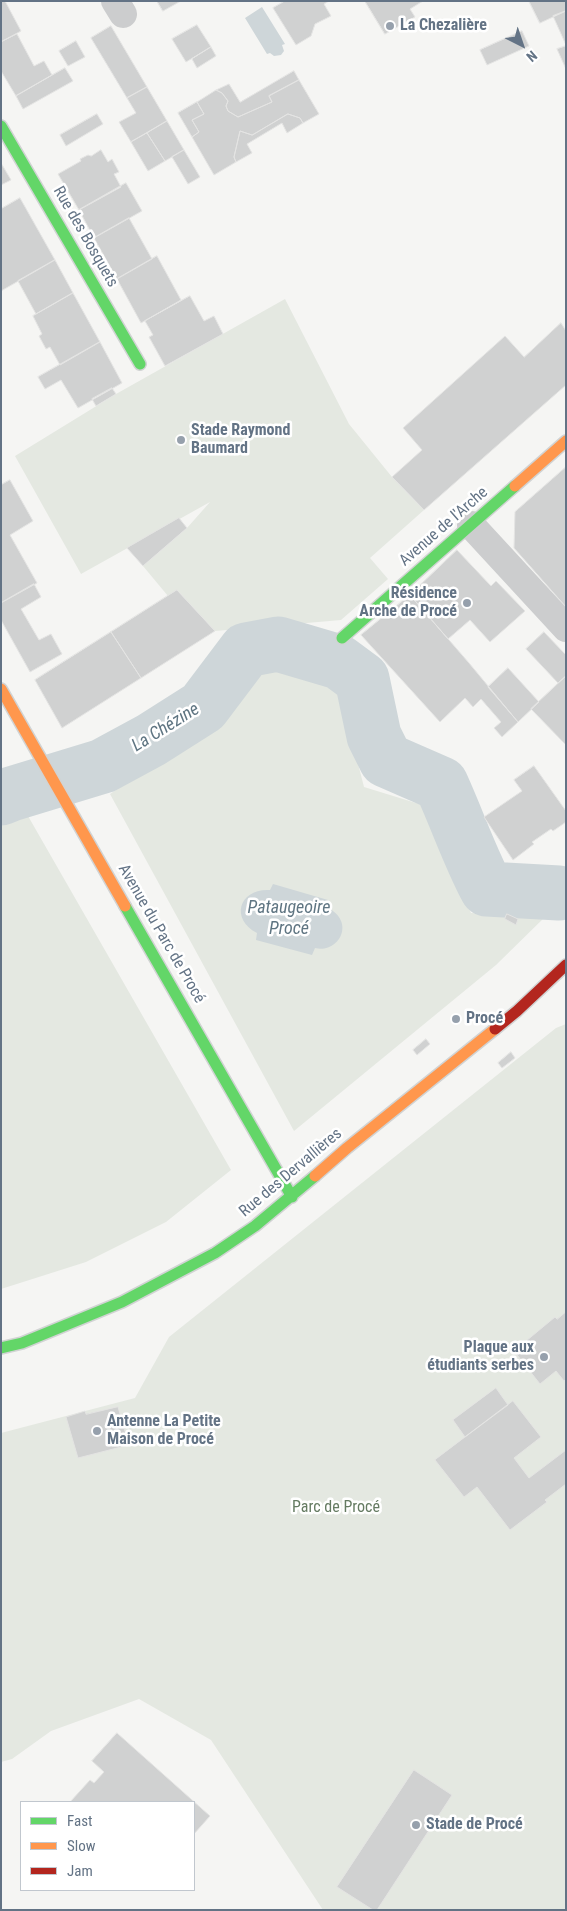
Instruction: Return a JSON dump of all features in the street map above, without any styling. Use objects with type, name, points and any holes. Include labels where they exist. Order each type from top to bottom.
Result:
[{"type":"street","name":"Rue des Bosquets","points":[[1,126],[140,364]]},
{"type":"street","name":"Avenue de l'Arche","points":[[342,638],[566,441]]},
{"type":"street","points":[[471,525],[566,628]]},
{"type":"street","name":"Avenue du Parc de Procé","points":[[1,689],[292,1196]]},
{"type":"street","name":"Rue des Dervallières","points":[[1,1348],[22,1344],[139,1293],[215,1253],[255,1226],[347,1148],[518,1011],[566,965]]},
{"type":"green space","points":[[285,299],[349,424],[392,477],[424,510],[370,558],[388,579],[341,620],[215,631],[177,590],[168,596],[143,566],[187,528],[210,502],[81,574],[15,456],[116,394]]},
{"type":"green space","points":[[257,663],[337,682],[364,787],[429,807],[471,913],[547,915],[496,965],[294,1131],[110,794],[205,728]]},
{"type":"green space","points":[[24,809],[231,1170],[166,1222],[86,1262],[1,1289],[1,821]]},
{"type":"green space","name":"Parc de Procé","points":[[566,1024],[566,1910],[323,1910],[211,1740],[139,1699],[51,1731],[12,1759],[1,1762],[1,1433],[135,1398],[169,1337],[556,1028]]},
{"type":"water","points":[[262,7],[285,44],[282,45],[284,51],[281,55],[267,54],[245,18]]},
{"type":"water","name":"Pataugeoire Procé","points":[[273,884],[328,900],[326,907],[341,920],[341,935],[337,941],[324,949],[315,948],[312,955],[256,940],[257,933],[248,927],[243,920],[242,905],[251,894],[270,890]]},
{"type":"building","points":[[1,1],[5,1],[21,31],[1,42]]},
{"type":"building","points":[[157,1],[181,1],[163,11]]},
{"type":"building","points":[[285,1],[329,1],[324,4],[331,16],[315,24],[311,36],[296,45],[273,8]]},
{"type":"building","name":"La Chezalière","points":[[365,1],[423,1],[410,9],[415,17],[385,34]]},
{"type":"building","points":[[529,1],[566,1],[566,11],[540,23]]},
{"type":"building","points":[[566,11],[566,45],[553,16]]},
{"type":"building","points":[[197,25],[211,47],[186,62],[172,39]]},
{"type":"building","points":[[111,26],[147,87],[127,98],[91,38]]},
{"type":"building","points":[[522,31],[529,46],[487,65],[480,50]]},
{"type":"building","points":[[17,34],[34,66],[44,61],[52,75],[16,96],[1,71],[1,42]]},
{"type":"building","points":[[76,41],[85,57],[68,66],[59,51]]},
{"type":"building","points":[[566,46],[566,69],[557,49]]},
{"type":"building","points":[[211,47],[216,56],[197,68],[192,59]]},
{"type":"building","points":[[65,68],[73,81],[23,109],[16,96]]},
{"type":"building","points":[[294,71],[299,80],[269,96],[272,102],[238,117],[228,111],[226,106],[228,101],[222,93],[216,90],[229,84],[240,102]]},
{"type":"building","points":[[299,80],[319,114],[303,123],[300,118],[288,114],[252,135],[240,131],[234,157],[236,162],[214,175],[192,137],[199,132],[192,120],[204,114],[197,102],[216,90],[222,93],[228,101],[226,106],[228,111],[238,117],[272,102],[269,96]]},
{"type":"building","points":[[147,87],[167,121],[131,142],[119,122],[136,113],[127,98]]},
{"type":"building","points":[[197,102],[204,114],[192,120],[199,132],[192,137],[178,113]]},
{"type":"building","points":[[97,114],[103,124],[66,146],[60,135]]},
{"type":"building","points":[[288,114],[300,118],[303,123],[287,133],[282,123],[247,144],[252,153],[236,162],[234,157],[240,131],[252,135]]},
{"type":"building","points":[[167,121],[184,150],[165,161],[147,133]]},
{"type":"building","points":[[147,133],[165,161],[148,171],[131,142]]},
{"type":"building","points":[[101,150],[108,162],[112,159],[119,172],[114,174],[121,187],[79,210],[58,174],[81,161],[80,159],[88,155],[91,156]]},
{"type":"building","points":[[184,150],[200,177],[188,184],[172,157]]},
{"type":"building","points":[[1,163],[11,180],[1,185]]},
{"type":"building","points":[[126,183],[142,211],[94,238],[79,210]]},
{"type":"building","points":[[20,198],[55,260],[1,291],[1,209]]},
{"type":"building","points":[[129,218],[152,259],[117,279],[94,238]]},
{"type":"building","points":[[157,256],[181,300],[141,323],[117,279]]},
{"type":"building","points":[[55,260],[73,293],[36,314],[18,281]]},
{"type":"building","points":[[73,293],[100,342],[60,365],[50,347],[46,349],[39,336],[42,334],[33,316]]},
{"type":"building","points":[[190,296],[204,321],[214,316],[223,334],[165,366],[149,337],[153,335],[145,321]]},
{"type":"building","points":[[561,323],[566,331],[566,385],[424,510],[392,477],[422,450],[403,428],[505,336],[524,357]]},
{"type":"building","points":[[100,342],[122,383],[78,408],[61,380],[45,389],[38,377]]},
{"type":"building","points":[[112,388],[116,394],[96,406],[92,399]]},
{"type":"building","points":[[566,467],[566,607],[514,548],[515,512]]},
{"type":"building","points":[[10,480],[33,521],[10,535],[37,583],[1,603],[1,485]]},
{"type":"building","points":[[179,518],[187,528],[143,566],[127,548]]},
{"type":"building","name":"Résidence Arche de Procé","points":[[457,550],[491,586],[496,581],[525,611],[490,642],[470,620],[448,639],[410,595]]},
{"type":"building","points":[[34,584],[41,597],[21,609],[39,640],[51,634],[62,654],[30,672],[1,620],[1,603]]},
{"type":"building","points":[[177,590],[215,631],[141,678],[111,632]]},
{"type":"building","points":[[410,595],[518,722],[502,737],[494,728],[501,722],[481,699],[473,707],[465,698],[440,722],[361,635]]},
{"type":"building","points":[[111,632],[141,678],[62,728],[35,680]]},
{"type":"building","points":[[544,632],[566,655],[566,676],[558,683],[526,649]]},
{"type":"building","points":[[508,668],[539,702],[518,722],[488,687]]},
{"type":"building","points":[[566,676],[566,745],[531,709]]},
{"type":"building","points":[[534,766],[566,811],[566,822],[553,831],[551,829],[532,842],[534,844],[513,860],[484,817],[522,791],[514,780]]},
{"type":"building","points":[[507,914],[518,919],[516,925],[505,919]]},
{"type":"building","points":[[426,1039],[430,1044],[417,1055],[413,1050]]},
{"type":"building","points":[[511,1052],[515,1058],[502,1068],[498,1063]]},
{"type":"building","points":[[566,1312],[566,1379],[564,1381],[556,1371],[540,1384],[514,1351],[555,1317],[557,1319]]},
{"type":"building","points":[[496,1388],[508,1405],[465,1437],[453,1420]]},
{"type":"building","points":[[513,1401],[541,1437],[514,1458],[529,1478],[566,1450],[566,1484],[545,1500],[547,1502],[510,1530],[477,1487],[464,1497],[435,1460]]},
{"type":"building","name":"Antenne La Petite Maison de Procé","points":[[118,1407],[129,1445],[78,1458],[66,1417],[85,1411],[86,1414]]},
{"type":"building","points":[[117,1733],[193,1801],[71,1801],[90,1780],[94,1783],[104,1772],[92,1761]]},
{"type":"building","points":[[414,1770],[452,1795],[377,1910],[373,1910],[337,1887]]},
{"type":"building","points":[[195,1803],[210,1816],[195,1833]]},
{"type":"waterway","name":"La Chézine","points":[[1,798],[103,766],[151,740],[203,707],[246,650],[278,644],[339,662],[362,679],[374,736],[386,760],[441,784],[487,889],[559,893]]},
{"type":"traffic: fast","points":[[1,126],[140,364]]},
{"type":"traffic: fast","points":[[342,638],[515,486]]},
{"type":"traffic: fast","points":[[125,906],[292,1197]]},
{"type":"traffic: fast","points":[[1,1348],[22,1343],[122,1302],[215,1253],[255,1226],[315,1176]]},
{"type":"traffic: slow","points":[[515,486],[566,441]]},
{"type":"traffic: slow","points":[[1,689],[125,906]]},
{"type":"traffic: slow","points":[[315,1176],[495,1029]]},
{"type":"traffic: jam","points":[[495,1029],[566,965]]},
{"type":"place","name":"La Chezalière","points":[[390,26]]},
{"type":"place","name":"Stade Raymond Baumard","points":[[181,440]]},
{"type":"place","name":"Résidence Arche de Procé","points":[[467,603]]},
{"type":"place","name":"Procé","points":[[456,1019]]},
{"type":"place","name":"Plaque aux étudiants serbes","points":[[544,1357]]},
{"type":"place","name":"Antenne La Petite Maison de Procé","points":[[97,1431]]},
{"type":"place","name":"Stade de Procé","points":[[416,1825]]}]
